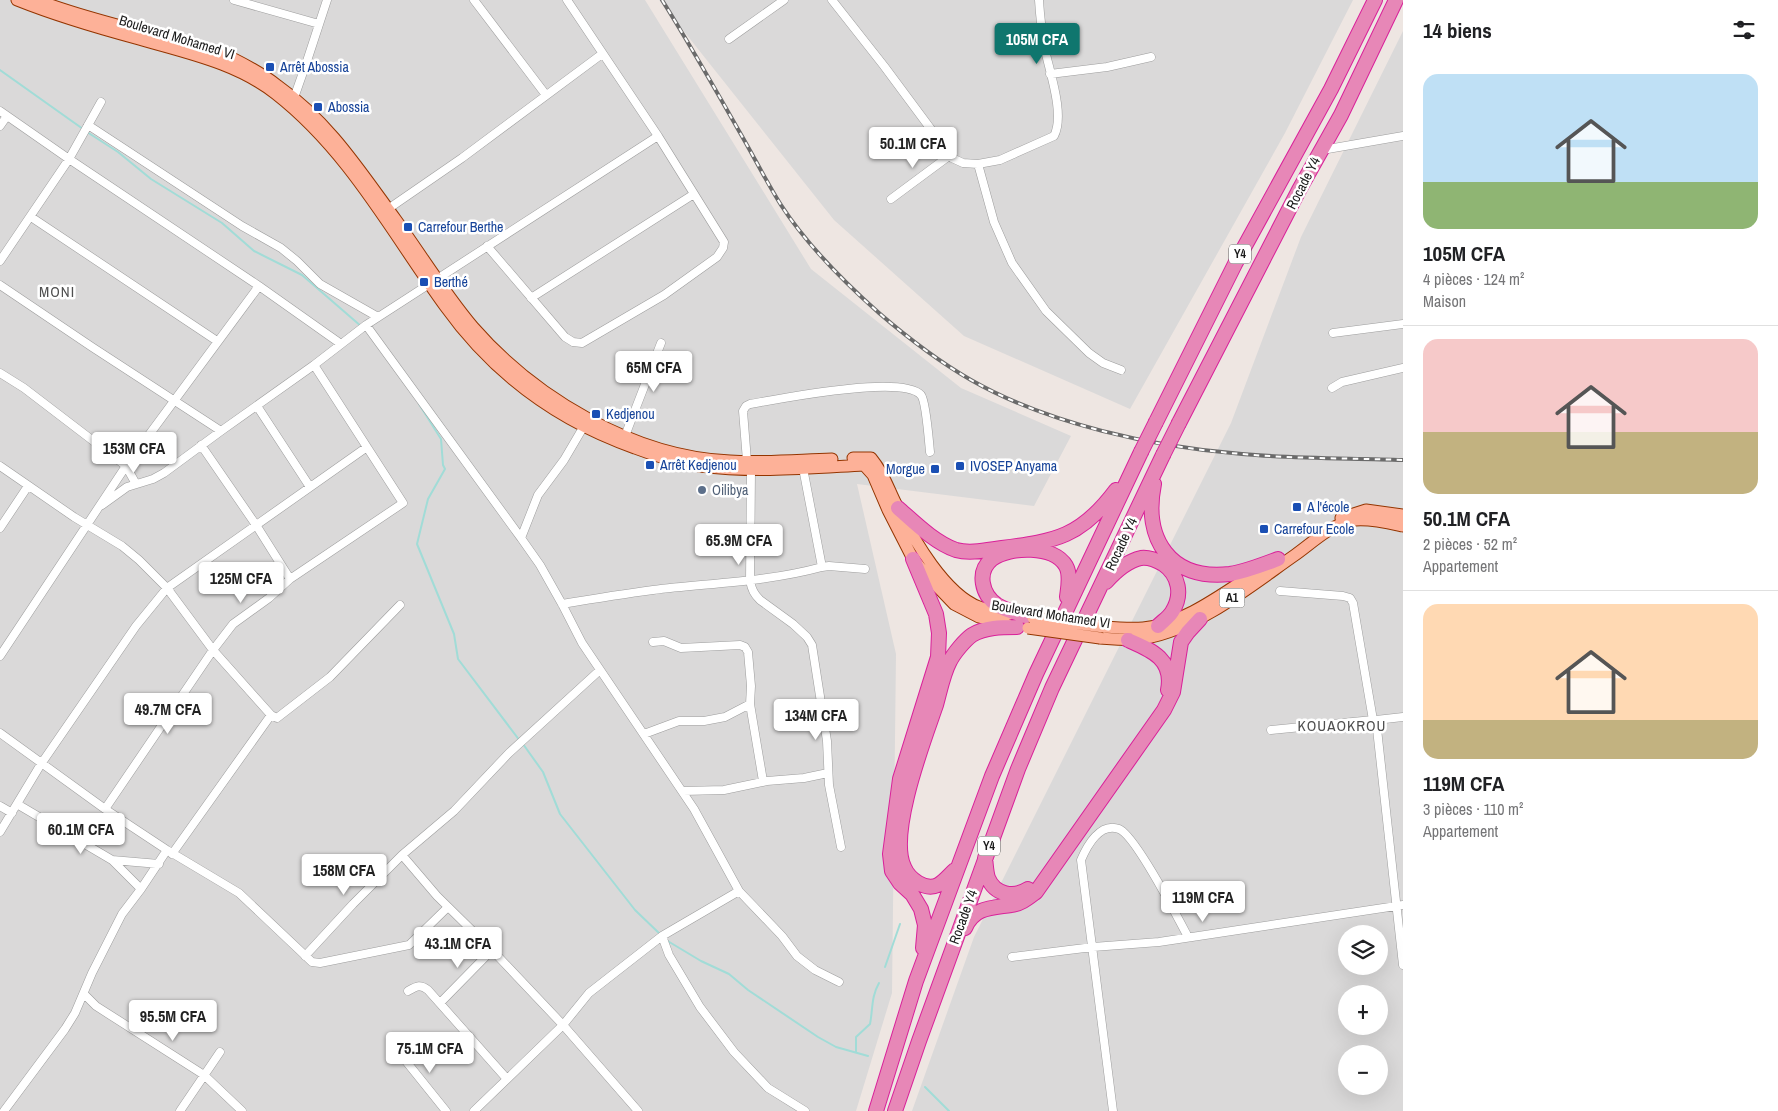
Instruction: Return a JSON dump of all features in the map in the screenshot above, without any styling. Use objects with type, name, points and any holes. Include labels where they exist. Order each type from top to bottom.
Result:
[{"type":"highway","name":"Rocade Y4","points":[[876,1111],[916,981],[958,865],[992,776],[1036,674],[1134,466],[1235,264],[1334,83],[1375,0]]},
{"type":"highway","name":"Rocade Y4","points":[[895,1111],[985,858],[1025,751],[1052,688],[1163,455],[1341,114],[1396,0]]},
{"type":"highway","points":[[898,508],[934,538],[956,550],[977,551],[1040,543],[1066,535],[1089,520],[1105,505],[1134,466]]},
{"type":"highway","points":[[1157,468],[1151,516],[1154,533],[1162,549],[1173,562],[1184,568],[1204,574],[1228,574],[1247,570],[1278,559]]},
{"type":"highway","points":[[1026,622],[998,605],[984,591],[982,582],[984,570],[993,559],[1009,553],[1030,549],[1044,550],[1060,558],[1067,568],[1069,580],[1064,612]]},
{"type":"highway","points":[[913,558],[936,614],[939,633],[938,657],[900,779],[890,854],[892,871],[900,883],[912,894],[921,909],[925,926],[923,949],[916,981]]},
{"type":"highway","points":[[1100,588],[1116,572],[1130,562],[1142,558],[1156,560],[1167,567],[1176,578],[1177,600],[1172,612],[1158,626]]},
{"type":"highway","points":[[942,979],[966,924],[975,913],[985,908],[1013,905],[1027,899],[1036,892],[1164,710],[1173,692],[1181,642],[1200,619]]},
{"type":"highway","points":[[958,865],[946,879],[936,886],[924,886],[913,880],[904,867],[901,849],[902,823],[910,781],[950,661],[972,635],[984,630],[1026,622]]},
{"type":"highway","points":[[985,858],[988,877],[993,886],[998,890],[1013,895],[1030,888],[1157,712],[1167,693],[1169,682],[1167,668],[1157,655],[1128,640]]},
{"type":"main road","name":"Boulevard Mohamed VI","points":[[17,0],[96,28],[210,59],[241,73],[274,92],[323,136],[344,161],[433,281],[496,352],[542,391],[570,410],[625,436],[696,457],[749,465],[871,458],[882,471],[898,508],[920,547],[939,574],[964,598],[978,606],[1026,622]]},
{"type":"main road","name":"Boulevard Mohamed VI","points":[[37,0],[232,58],[294,98],[329,130],[388,209],[465,332],[496,365],[536,399],[584,426],[619,443],[674,460],[698,465],[803,468],[864,465],[873,475],[888,510],[913,558],[954,604],[979,617],[1102,632],[1128,640],[1156,636],[1176,630],[1200,619],[1337,526],[1351,520],[1403,526]]},
{"type":"main road","name":"Boulevard Mohamed VI","points":[[1102,632],[1158,626],[1183,617],[1278,559],[1332,522],[1344,517],[1366,510],[1403,515]]},
{"type":"street","points":[[234,0],[319,24]]},
{"type":"street","points":[[294,98],[327,0]]},
{"type":"street","points":[[474,0],[546,95]]},
{"type":"street","points":[[487,246],[565,336],[573,342],[582,343],[664,295],[717,257],[723,248],[724,242],[658,136],[567,0]]},
{"type":"street","points":[[729,39],[784,0]]},
{"type":"street","points":[[832,0],[933,132],[945,153],[963,163],[978,164],[1011,157],[1054,136],[1058,125],[1056,100],[1042,31],[1039,0]]},
{"type":"street","points":[[388,209],[462,158],[602,54]]},
{"type":"street","points":[[1050,74],[1107,67],[1151,57]]},
{"type":"street","points":[[0,261],[68,159],[101,102]]},
{"type":"street","points":[[0,126],[3,114],[259,286],[341,344]]},
{"type":"street","points":[[88,125],[242,226],[289,254],[320,284],[378,317]]},
{"type":"street","points":[[102,504],[127,486],[153,479],[164,473],[314,365],[366,325],[658,136]]},
{"type":"street","points":[[1320,151],[1403,136]]},
{"type":"street","points":[[892,199],[949,156]]},
{"type":"street","points":[[978,164],[994,222],[1012,263],[1046,311],[1089,353],[1103,363],[1121,370]]},
{"type":"street","points":[[531,298],[694,194]]},
{"type":"street","points":[[30,217],[217,341]]},
{"type":"street","points":[[0,284],[92,348],[220,431]]},
{"type":"street","points":[[0,656],[126,466],[259,286]]},
{"type":"street","points":[[1333,333],[1403,324]]},
{"type":"street","points":[[366,325],[540,565],[582,642],[694,809],[739,891],[782,936],[797,956],[820,973],[839,982]]},
{"type":"street","points":[[625,436],[662,343]]},
{"type":"street","points":[[105,808],[213,650],[233,624],[269,598],[290,579],[402,503],[314,365]]},
{"type":"street","points":[[1332,388],[1342,382],[1403,368]]},
{"type":"street","points":[[0,373],[24,388],[126,466],[136,484]]},
{"type":"street","points":[[841,847],[828,773],[827,741],[812,645],[800,630],[754,595],[750,581],[749,465],[743,411],[750,404],[836,390],[877,387],[899,388],[922,395],[930,452]]},
{"type":"street","points":[[256,406],[310,487]]},
{"type":"street","points":[[521,538],[538,495],[564,460],[584,426]]},
{"type":"street","points":[[201,445],[256,525],[290,579]]},
{"type":"street","points":[[0,832],[41,764],[136,626],[167,588],[367,447]]},
{"type":"street","points":[[0,466],[122,546],[167,588],[213,650],[271,716],[277,718],[283,715],[330,677],[400,605]]},
{"type":"street","points":[[803,468],[822,567]]},
{"type":"street","points":[[0,528],[28,486]]},
{"type":"street","points":[[562,604],[653,590],[750,581],[801,573],[829,566],[865,569]]},
{"type":"street","points":[[1280,591],[1342,596],[1350,598],[1355,608],[1375,720],[1399,905],[1403,965]]},
{"type":"street","points":[[652,642],[664,641],[681,648],[740,645],[745,647],[748,652],[751,686],[750,704],[763,781]]},
{"type":"street","points":[[305,956],[402,855],[454,810],[509,752],[600,670]]},
{"type":"street","points":[[644,734],[679,720],[704,721],[725,717],[750,704]]},
{"type":"street","points":[[4,1111],[65,1030],[122,914],[271,716]]},
{"type":"street","points":[[1271,730],[1403,717]]},
{"type":"street","points":[[0,733],[41,764],[170,852],[239,893],[312,962],[320,963],[409,945],[448,907]]},
{"type":"street","points":[[683,791],[724,790],[763,781],[815,777],[828,773]]},
{"type":"street","points":[[17,804],[112,860],[141,889]]},
{"type":"street","points":[[0,806],[12,813]]},
{"type":"street","points":[[1113,1111],[1081,860],[1088,844],[1102,831],[1114,828],[1121,830],[1134,844],[1188,937]]},
{"type":"street","points":[[402,855],[448,907],[563,1025],[638,1111]]},
{"type":"street","points":[[112,860],[158,864]]},
{"type":"street","points":[[474,1111],[563,1025],[589,992],[662,936],[739,891]]},
{"type":"street","points":[[1012,957],[1093,947],[1159,942],[1399,905]]},
{"type":"street","points":[[662,936],[669,955],[700,1007],[734,1052],[768,1088],[804,1111]]},
{"type":"street","points":[[440,1003],[492,950]]},
{"type":"street","points":[[408,991],[418,985],[423,986],[507,1079]]},
{"type":"street","points":[[84,994],[96,1006],[204,1075],[242,1111]]},
{"type":"street","points":[[397,1050],[446,1111]]},
{"type":"street","points":[[180,1111],[220,1052]]},
{"type":"shaded area","points":[[0,0],[645,0],[811,269],[961,388],[1071,436],[1034,506],[857,484],[896,654],[892,993],[856,1111],[0,1111]]},
{"type":"shaded area","points":[[659,0],[1353,0],[1285,133],[1130,409],[964,336],[834,220]]},
{"type":"shaded area","points":[[1403,31],[1403,1111],[912,1111],[974,937],[1231,423],[1301,237]]},
{"type":"waterway","points":[[0,70],[83,129]]},
{"type":"waterway","points":[[87,132],[118,152],[151,179],[222,223],[254,251],[302,275],[362,327]]},
{"type":"waterway","points":[[419,404],[441,439],[445,469],[428,499],[417,544],[454,634],[458,659],[520,741]]},
{"type":"waterway","points":[[523,744],[543,772],[560,814],[635,910],[661,935]]},
{"type":"waterway","points":[[885,967],[900,924]]},
{"type":"waterway","points":[[666,940],[701,961],[729,974],[748,990],[818,1037],[836,1047],[868,1056]]},
{"type":"waterway","points":[[856,1052],[856,1037],[870,1024],[873,998],[879,983]]},
{"type":"waterway","points":[[925,1087],[949,1111]]},
{"type":"railway","points":[[662,0],[775,196],[802,234],[839,275],[879,313],[924,349],[959,373],[1001,396],[1033,409],[1067,421],[1137,439],[1208,451],[1262,456],[1403,460]]},
{"type":"place","name":"Arrêt Abossia","points":[[270,67]]},
{"type":"place","name":"Abossia","points":[[318,107]]},
{"type":"place","name":"Carrefour Berthe","points":[[408,227]]},
{"type":"place","name":"Berthé","points":[[424,282]]},
{"type":"place","name":"Kedjenou","points":[[596,414]]},
{"type":"place","name":"Arrêt Kedjenou","points":[[650,465]]},
{"type":"place","name":"IVOSEP Anyama","points":[[960,466]]},
{"type":"place","name":"Morgue","points":[[935,469]]},
{"type":"place","name":"Oilibya","points":[[702,490]]},
{"type":"place","name":"A l'école","points":[[1297,507]]},
{"type":"place","name":"Carrefour Ecole","points":[[1264,529]]},
{"type":"district","name":"MONI","points":[[57,291]]},
{"type":"district","name":"KOUAOKROU","points":[[1342,725]]}]
